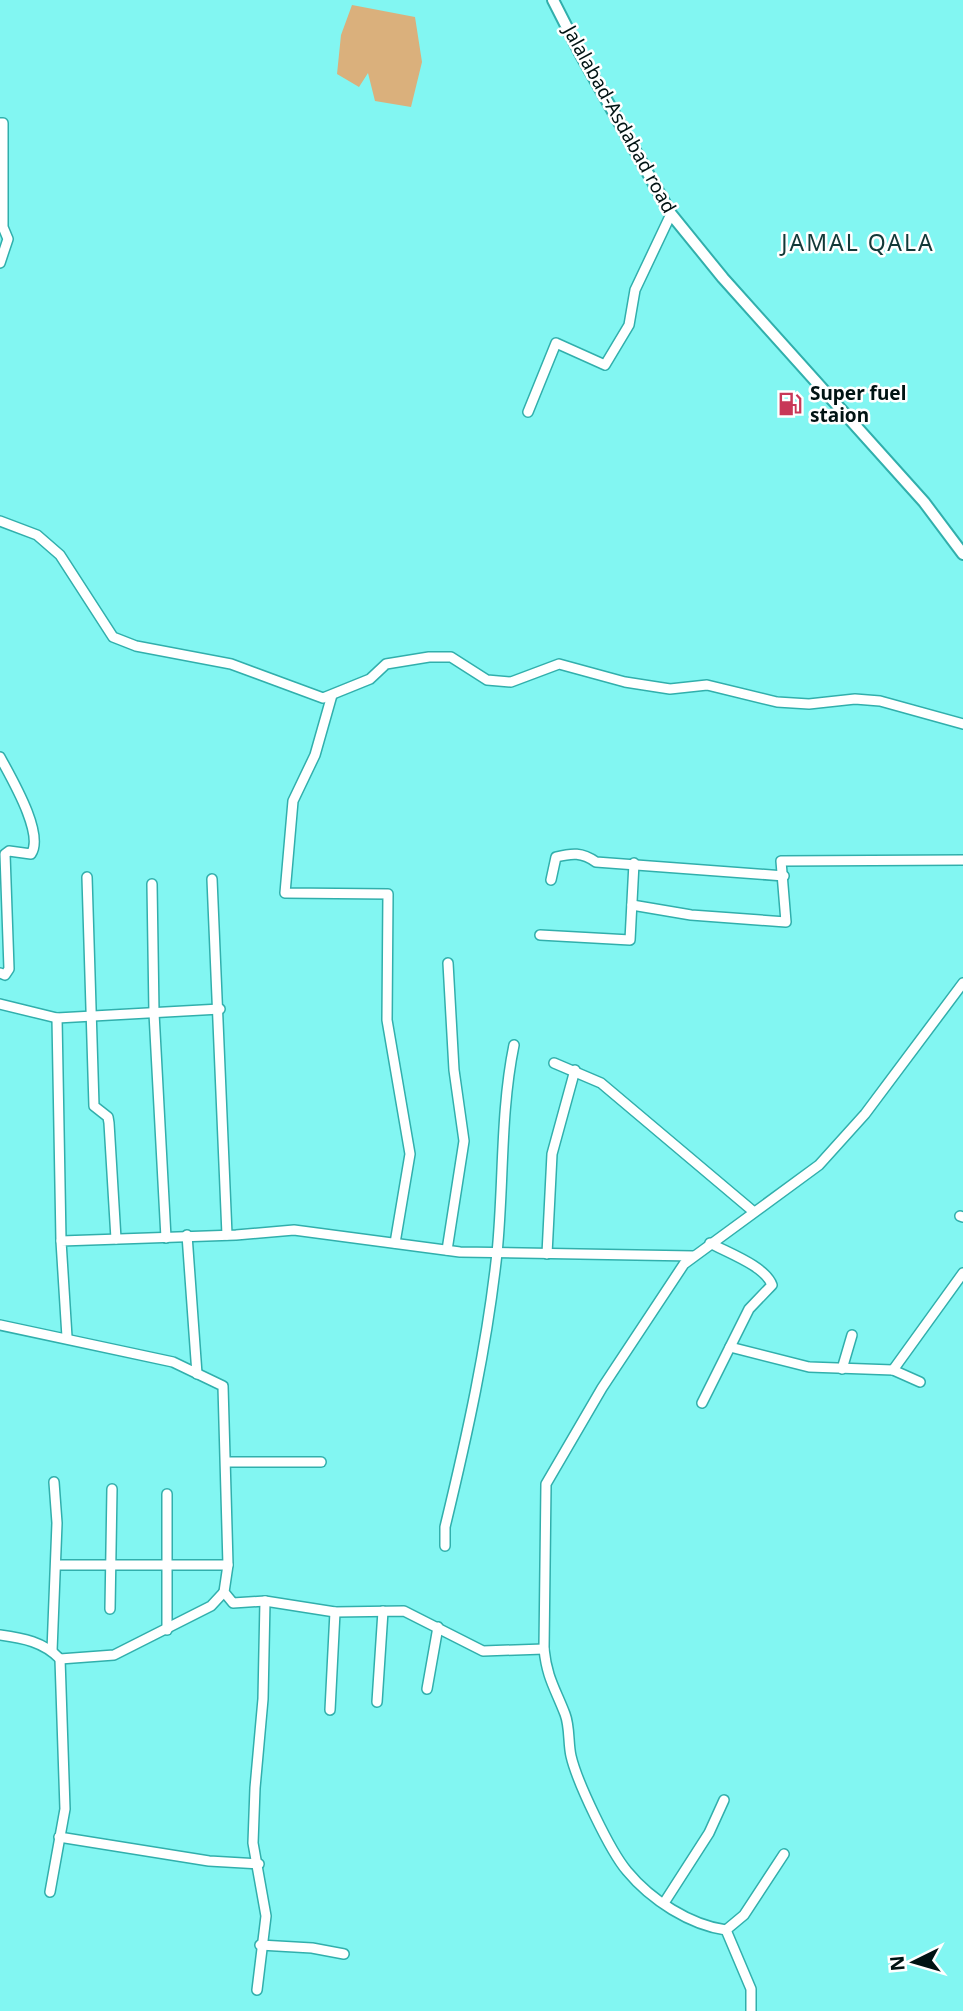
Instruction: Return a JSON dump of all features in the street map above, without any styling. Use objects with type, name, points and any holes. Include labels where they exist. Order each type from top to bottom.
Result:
[{"type":"main road","name":"Jalalabad-Asdabad road","points":[[553,0],[671,214],[716,270],[924,502],[963,554]]},
{"type":"street","points":[[0,123],[3,123],[2,227],[8,239],[0,263]]},
{"type":"street","points":[[528,412],[556,343],[605,365],[629,325],[635,290],[671,214]]},
{"type":"street","points":[[0,521],[37,536],[60,555],[113,636],[136,646],[231,664],[323,698],[370,680],[386,664],[429,656],[451,657],[487,680],[511,682],[559,664],[625,682],[670,689],[708,685],[777,702],[809,704],[855,699],[880,701],[963,724]]},
{"type":"street","points":[[332,695],[315,755],[293,801],[285,893],[388,894],[387,1020],[410,1154],[395,1242]]},
{"type":"street","points":[[0,757],[25,805],[35,846],[31,853],[9,851],[5,854],[9,969],[8,974],[0,973]]},
{"type":"street","points":[[551,880],[556,857],[570,853],[585,854],[596,862],[784,876]]},
{"type":"street","points":[[632,905],[691,915],[786,922],[781,861],[963,860]]},
{"type":"street","points":[[540,935],[630,940],[634,863]]},
{"type":"street","points":[[87,877],[94,1106],[106,1115],[109,1123],[116,1240]]},
{"type":"street","points":[[212,879],[220,1009],[227,1235]]},
{"type":"street","points":[[152,884],[154,1013],[166,1238]]},
{"type":"street","points":[[447,1250],[464,1141],[454,1070],[448,963]]},
{"type":"street","points":[[784,1854],[744,1915],[726,1930],[702,1927],[664,1903],[626,1871],[582,1788],[571,1756],[566,1716],[546,1674],[546,1484],[602,1388],[684,1264],[819,1165],[838,1145],[963,983]]},
{"type":"street","points":[[0,1004],[57,1018],[220,1009]]},
{"type":"street","points":[[57,1018],[61,1241],[67,1337]]},
{"type":"street","points":[[445,1546],[445,1527],[476,1402],[497,1253],[508,1075],[514,1045]]},
{"type":"street","points":[[554,1063],[601,1083],[754,1212]]},
{"type":"street","points":[[547,1254],[552,1154],[575,1070]]},
{"type":"street","points":[[61,1241],[294,1230],[447,1250],[693,1256]]},
{"type":"street","points":[[187,1235],[197,1374]]},
{"type":"street","points":[[702,1403],[749,1309],[769,1288],[771,1282],[759,1270],[710,1243]]},
{"type":"street","points":[[894,1370],[963,1273]]},
{"type":"street","points":[[0,1325],[67,1337],[173,1362],[223,1386],[228,1565],[224,1591],[211,1606],[114,1655],[60,1659]]},
{"type":"street","points":[[842,1369],[852,1335]]},
{"type":"street","points":[[730,1347],[802,1366],[894,1370],[920,1382]]},
{"type":"street","points":[[227,1462],[321,1462]]},
{"type":"street","points":[[52,1651],[56,1565],[54,1482]]},
{"type":"street","points":[[110,1609],[113,1489]]},
{"type":"street","points":[[167,1494],[167,1630]]},
{"type":"street","points":[[56,1565],[228,1565]]},
{"type":"street","points":[[224,1591],[233,1603],[265,1601],[335,1612],[404,1611],[483,1651],[544,1649]]},
{"type":"street","points":[[257,1990],[260,1945],[266,1916],[259,1889],[259,1864],[253,1843],[254,1788],[263,1699],[265,1601]]},
{"type":"street","points":[[377,1702],[383,1611]]},
{"type":"street","points":[[330,1710],[335,1612]]},
{"type":"street","points":[[427,1689],[438,1627]]},
{"type":"street","points":[[0,1635],[28,1639],[52,1651],[60,1659],[65,1809],[50,1892]]},
{"type":"street","points":[[664,1903],[709,1833],[724,1800]]},
{"type":"street","points":[[58,1837],[209,1861],[259,1864]]},
{"type":"street","points":[[726,1930],[751,1989],[751,2011]]},
{"type":"street","points":[[260,1945],[312,1948],[344,1954]]},
{"type":"shaded area","points":[[352,5],[415,17],[422,62],[411,107],[375,101],[368,73],[359,87],[337,74],[341,35]]},
{"type":"place","name":"Super fuel staion","points":[[790,404]]},
{"type":"district","name":"JAMAL QALA","points":[[858,243]]}]
